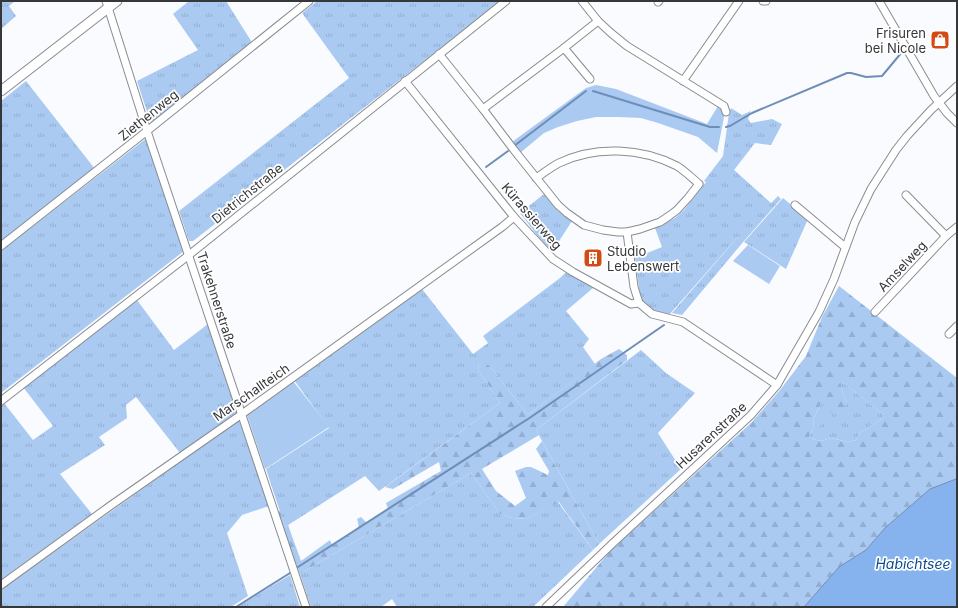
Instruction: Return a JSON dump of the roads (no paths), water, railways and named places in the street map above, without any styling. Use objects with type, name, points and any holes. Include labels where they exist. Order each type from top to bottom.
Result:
[{"type":"street","points":[[1,91],[107,4],[117,1]]},
{"type":"street","name":"Ziethenweg","points":[[1,246],[148,131],[309,1]]},
{"type":"street","name":"Dietrichstraße","points":[[1,401],[189,254],[506,1]]},
{"type":"street","points":[[582,1],[598,21],[627,46],[724,106],[726,112]]},
{"type":"street","points":[[683,80],[739,1]]},
{"type":"street","points":[[879,1],[939,104],[957,123]]},
{"type":"street","name":"Trakehnerstraße","points":[[107,4],[306,607]]},
{"type":"street","points":[[483,109],[598,21]]},
{"type":"street","points":[[564,48],[590,79]]},
{"type":"street","points":[[439,54],[536,178],[558,205],[584,225],[603,230],[627,232],[660,222],[677,210],[699,184],[679,167],[652,156],[634,152],[618,151],[594,153],[573,158],[559,163],[536,178]]},
{"type":"street","name":"Kürassierweg","points":[[405,81],[514,217],[553,259],[573,272],[631,304],[639,304],[652,314],[683,322],[777,385]]},
{"type":"street","name":"Husarenstraße","points":[[546,607],[751,415],[777,385],[819,312],[834,279],[855,222],[871,189],[903,141],[931,110],[957,86]]},
{"type":"street","points":[[906,195],[946,236]]},
{"type":"street","points":[[795,205],[845,247]]},
{"type":"street","name":"Marschallteich","points":[[1,586],[110,506],[242,414],[514,217]]},
{"type":"street","name":"Amselweg","points":[[875,312],[946,236],[956,230]]},
{"type":"street","points":[[627,232],[634,286],[639,304]]},
{"type":"street","points":[[949,334],[957,326]]},
{"type":"water","name":"Habichtsee","points":[[956,479],[957,607],[804,607],[839,567],[866,550],[885,528],[930,489]]},
{"type":"waterway","points":[[726,127],[752,113],[847,73],[866,77],[882,76],[902,52]]},
{"type":"waterway","points":[[514,146],[586,91]]},
{"type":"waterway","points":[[593,91],[710,127],[719,127]]},
{"type":"waterway","points":[[486,167],[508,151]]},
{"type":"waterway","points":[[298,567],[531,417],[664,325]]},
{"type":"waterway","points":[[236,607],[290,573]]},
{"type":"place","name":"Frisuren bei Nicole","points":[[940,40]]},
{"type":"place","name":"Studio Lebenswert","points":[[593,258]]}]
